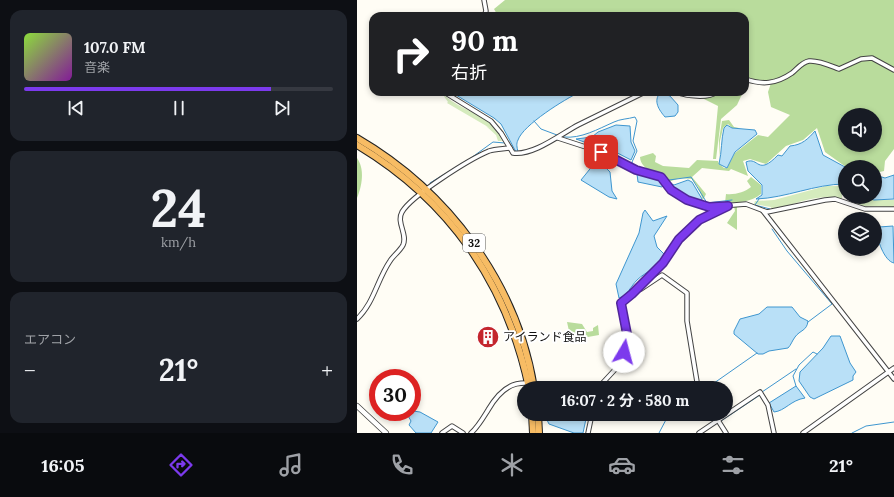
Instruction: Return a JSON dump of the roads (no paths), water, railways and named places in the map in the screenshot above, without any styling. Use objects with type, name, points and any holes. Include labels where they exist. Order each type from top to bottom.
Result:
[{"type":"highway","name":"32","points":[[357,138],[389,159],[466,233],[493,274],[514,318],[528,362],[530,381]]},
{"type":"highway","name":"32","points":[[357,145],[424,191]]},
{"type":"highway","points":[[532,421],[533,433]]},
{"type":"highway","points":[[538,421],[539,433]]},
{"type":"street","points":[[484,0],[486,12]]},
{"type":"street","points":[[749,80],[761,84],[767,84],[785,77],[802,64],[811,61],[839,69],[861,59],[872,58],[894,70]]},
{"type":"street","points":[[450,96],[491,121],[507,142],[513,153],[520,154],[558,138],[577,125],[637,96]]},
{"type":"street","points":[[558,138],[601,152],[636,170],[661,177],[675,193],[702,206],[709,207],[746,204],[763,212],[894,379]]},
{"type":"street","points":[[357,319],[374,296],[390,261],[403,244],[404,235],[400,220],[401,213],[424,191],[489,151],[510,148]]},
{"type":"street","points":[[763,212],[777,211],[835,199],[865,209],[894,209]]},
{"type":"street","points":[[604,381],[621,362],[627,334],[621,303],[636,291],[663,263],[679,239],[699,220],[728,206]]},
{"type":"street","points":[[636,291],[662,275],[687,293],[687,321],[697,381]]},
{"type":"street","points":[[803,433],[894,368]]},
{"type":"street","points":[[471,433],[493,402],[511,384],[517,385]]},
{"type":"street","points":[[733,410],[760,392],[767,405],[774,433]]},
{"type":"street","points":[[357,406],[386,433]]},
{"type":"street","points":[[588,433],[591,421]]},
{"type":"street","points":[[699,433],[717,421]]},
{"type":"street","points":[[719,421],[726,433]]},
{"type":"street","points":[[442,433],[452,426],[463,433]]},
{"type":"water","points":[[458,96],[572,96],[555,106],[536,120],[521,134],[517,144],[518,152],[516,152],[501,124],[494,118]]},
{"type":"water","points":[[658,96],[670,96],[678,105],[678,112],[675,116],[665,117],[658,105]]},
{"type":"water","points":[[616,125],[630,126],[631,142],[635,151],[631,160],[600,144],[587,143],[576,139],[592,137],[598,132]]},
{"type":"water","points":[[727,125],[732,128],[755,130],[757,134],[735,152],[727,168],[719,164],[723,132]]},
{"type":"water","points":[[815,131],[823,155],[838,163],[838,185],[823,186],[778,196],[756,199],[762,195],[762,185],[748,171],[746,162],[754,161],[762,165],[766,165],[778,155],[782,156],[790,146],[798,144],[810,137]]},
{"type":"water","points":[[598,159],[603,159],[605,161],[604,166],[610,172],[612,191],[617,199],[609,197],[581,180]]},
{"type":"water","points":[[637,174],[656,177],[664,185],[662,187],[638,182]]},
{"type":"water","points":[[894,175],[894,199],[882,200],[882,177],[885,178]]},
{"type":"water","points":[[688,180],[692,182],[702,199],[701,203],[678,193],[669,186],[670,183],[674,185]]},
{"type":"water","points":[[645,210],[653,221],[667,216],[654,236],[657,247],[664,254],[656,266],[635,282],[627,293],[619,298],[616,284],[639,233]]},
{"type":"water","points":[[893,226],[894,263],[887,258],[882,250],[882,227]]},
{"type":"water","points":[[767,307],[792,307],[800,317],[808,321],[805,329],[794,338],[788,348],[758,354],[734,334],[734,331],[740,319],[759,314]]},
{"type":"water","points":[[831,336],[840,336],[850,363],[856,372],[853,376],[853,380],[814,399],[810,397],[799,381],[800,372],[823,348]]},
{"type":"water","points":[[796,386],[805,398],[796,401],[782,410],[774,412],[769,403]]},
{"type":"water","points":[[421,413],[438,422],[431,433],[416,433],[409,425],[411,421],[421,421]]},
{"type":"water","points":[[548,421],[586,421],[583,433],[574,433],[549,424]]},
{"type":"waterway","points":[[564,137],[583,135],[616,121],[635,117],[637,121],[633,141],[637,151],[632,162],[634,168]]},
{"type":"waterway","points":[[534,121],[541,129],[557,135]]},
{"type":"waterway","points":[[430,183],[471,158],[493,142],[505,143]]},
{"type":"waterway","points":[[647,171],[661,175]]},
{"type":"waterway","points":[[663,177],[669,180],[691,177],[707,203],[732,200]]},
{"type":"waterway","points":[[759,199],[755,205],[770,209]]},
{"type":"waterway","points":[[772,229],[787,251],[832,304],[808,322]]},
{"type":"waterway","points":[[796,386],[793,376],[799,365],[813,352],[817,354]]},
{"type":"waterway","points":[[717,381],[757,353]]},
{"type":"waterway","points":[[762,392],[796,369]]},
{"type":"waterway","points":[[733,413],[760,395]]},
{"type":"waterway","points":[[659,433],[665,421]]},
{"type":"waterway","points":[[852,433],[866,426],[894,422]]},
{"type":"place","name":"アイランド食品","points":[[488,337]]}]
